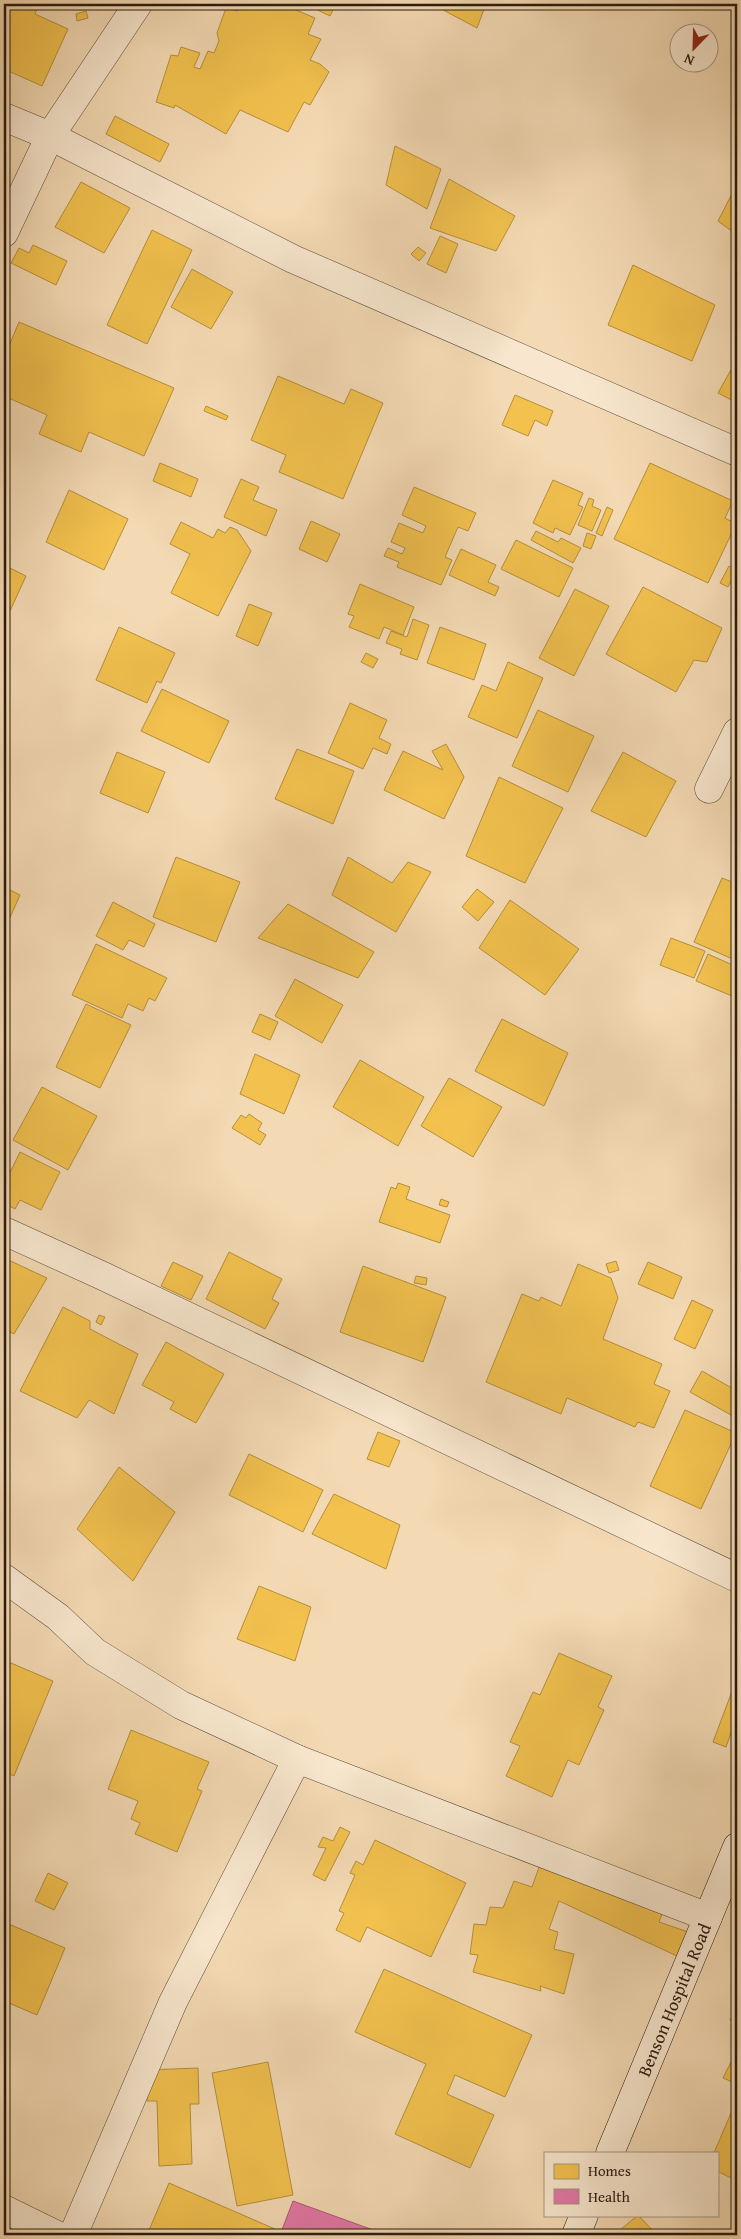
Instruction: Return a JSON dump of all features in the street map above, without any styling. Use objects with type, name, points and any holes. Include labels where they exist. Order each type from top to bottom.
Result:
[{"type":"street","points":[[4,233],[50,136],[138,4]]},
{"type":"street","points":[[4,117],[50,136],[293,259],[737,452]]},
{"type":"street","points":[[709,789],[737,732]]},
{"type":"street","points":[[4,1231],[103,1276],[737,1578]]},
{"type":"street","points":[[4,1578],[58,1617],[96,1652],[181,1705],[297,1759],[708,1917]]},
{"type":"street","points":[[73,2235],[173,2002],[297,1759]]},
{"type":"street","name":"Benson Hospital Road","points":[[610,2152],[737,1847]]},
{"type":"street","points":[[4,2209],[57,2235]]},
{"type":"street","points":[[576,2235],[584,2216]]},
{"type":"building: Homes","points":[[4,4],[39,4],[35,14],[68,29],[42,86],[4,69]]},
{"type":"building: Homes","points":[[241,4],[282,4],[315,18],[308,34],[321,39],[310,60],[320,64],[329,72],[310,105],[304,102],[288,132],[240,110],[226,134],[175,105],[174,108],[156,102],[171,55],[178,56],[181,47],[200,53],[194,67],[200,69],[208,51],[214,53],[219,41],[217,33],[226,8],[238,11]]},
{"type":"building: Homes","points":[[305,4],[336,4],[330,16]]},
{"type":"building: Homes","points":[[432,4],[486,4],[477,28]]},
{"type":"building: Homes","points":[[712,4],[726,4],[722,10]]},
{"type":"building: Homes","points":[[86,11],[88,18],[77,21],[76,14]]},
{"type":"building: Homes","points":[[115,116],[169,144],[160,162],[106,134]]},
{"type":"building: Homes","points":[[395,146],[441,169],[427,209],[386,185]]},
{"type":"building: Homes","points":[[449,179],[515,216],[496,251],[430,228]]},
{"type":"building: Homes","points":[[81,182],[130,208],[104,253],[55,227]]},
{"type":"building: Homes","points":[[737,184],[737,235],[718,221]]},
{"type":"building: Homes","points":[[152,230],[192,250],[147,344],[107,325]]},
{"type":"building: Homes","points":[[440,236],[458,244],[446,273],[427,264]]},
{"type":"building: Homes","points":[[33,245],[67,261],[56,285],[11,263],[19,248],[29,253]]},
{"type":"building: Homes","points":[[418,247],[426,253],[419,261],[411,254]]},
{"type":"building: Homes","points":[[633,265],[715,305],[692,361],[608,325]]},
{"type":"building: Homes","points":[[192,269],[233,292],[211,329],[171,307]]},
{"type":"building: Homes","points":[[19,322],[174,388],[144,456],[89,432],[81,452],[39,434],[47,415],[4,396],[4,358]]},
{"type":"building: Homes","points":[[737,359],[737,403],[718,393]]},
{"type":"building: Homes","points":[[278,376],[344,404],[351,389],[383,403],[343,499],[279,472],[286,455],[251,440]]},
{"type":"building: Homes","points":[[515,395],[553,411],[547,426],[535,420],[528,436],[502,425]]},
{"type":"building: Homes","points":[[206,406],[228,416],[226,420],[204,411]]},
{"type":"building: Homes","points":[[160,463],[198,479],[191,497],[153,481]]},
{"type":"building: Homes","points":[[650,463],[733,501],[725,518],[736,524],[708,583],[614,539]]},
{"type":"building: Homes","points":[[241,479],[259,487],[253,500],[277,510],[266,536],[224,517]]},
{"type":"building: Homes","points":[[553,480],[583,493],[578,505],[583,507],[570,535],[555,528],[553,533],[533,523]]},
{"type":"building: Homes","points":[[414,487],[476,513],[468,531],[458,527],[445,557],[452,560],[441,585],[397,567],[399,562],[384,556],[388,548],[402,554],[405,548],[391,542],[399,523],[423,533],[426,526],[402,515]]},
{"type":"building: Homes","points":[[69,490],[128,519],[104,570],[46,542]]},
{"type":"building: Homes","points":[[589,498],[594,500],[592,506],[601,510],[592,531],[578,525]]},
{"type":"building: Homes","points":[[607,507],[613,510],[602,536],[596,533]]},
{"type":"building: Homes","points":[[311,521],[340,534],[327,562],[299,549]]},
{"type":"building: Homes","points":[[181,522],[213,538],[218,529],[225,533],[230,527],[237,530],[251,551],[218,616],[171,593],[190,554],[170,544]]},
{"type":"building: Homes","points":[[536,531],[558,542],[561,538],[581,548],[573,563],[531,540]]},
{"type":"building: Homes","points":[[587,533],[596,536],[591,549],[583,546]]},
{"type":"building: Homes","points":[[516,540],[573,568],[559,597],[501,569]]},
{"type":"building: Homes","points":[[461,549],[496,565],[488,582],[499,587],[495,596],[449,575]]},
{"type":"building: Homes","points":[[4,565],[26,576],[4,624]]},
{"type":"building: Homes","points":[[729,566],[736,571],[728,587],[720,583]]},
{"type":"building: Homes","points":[[360,584],[414,607],[403,635],[384,627],[379,639],[349,627],[354,616],[348,614]]},
{"type":"building: Homes","points":[[643,587],[722,628],[707,662],[694,660],[676,692],[606,654]]},
{"type":"building: Homes","points":[[575,589],[609,606],[574,676],[539,658]]},
{"type":"building: Homes","points":[[249,604],[272,613],[258,646],[236,636]]},
{"type":"building: Homes","points":[[413,619],[429,625],[417,660],[400,654],[402,649],[386,643],[391,631],[407,637]]},
{"type":"building: Homes","points":[[119,627],[175,653],[161,683],[157,681],[147,703],[96,680]]},
{"type":"building: Homes","points":[[440,627],[486,644],[474,680],[427,663]]},
{"type":"building: Homes","points":[[366,653],[378,659],[373,668],[361,662]]},
{"type":"building: Homes","points":[[508,662],[543,678],[517,738],[468,717],[482,685],[496,691]]},
{"type":"building: Homes","points":[[162,689],[229,721],[209,763],[141,731]]},
{"type":"building: Homes","points":[[350,703],[387,720],[379,738],[391,744],[387,754],[373,748],[363,769],[328,753]]},
{"type":"building: Homes","points":[[538,710],[594,736],[568,792],[512,766]]},
{"type":"building: Homes","points":[[446,744],[464,777],[444,819],[384,790],[403,751],[443,770],[432,751]]},
{"type":"building: Homes","points":[[297,749],[354,771],[333,824],[275,799]]},
{"type":"building: Homes","points":[[117,752],[165,772],[148,813],[100,793]]},
{"type":"building: Homes","points":[[623,752],[676,781],[646,837],[591,811]]},
{"type":"building: Homes","points":[[499,777],[563,808],[525,883],[466,856]]},
{"type":"building: Homes","points":[[176,857],[240,882],[216,942],[153,917]]},
{"type":"building: Homes","points":[[348,857],[392,883],[408,862],[431,872],[396,932],[332,895]]},
{"type":"building: Homes","points":[[722,878],[737,884],[737,961],[694,942]]},
{"type":"building: Homes","points":[[4,887],[20,895],[4,931]]},
{"type":"building: Homes","points":[[477,889],[494,902],[478,921],[462,907]]},
{"type":"building: Homes","points":[[510,900],[579,949],[545,995],[479,948]]},
{"type":"building: Homes","points":[[113,902],[155,924],[144,947],[129,940],[123,950],[96,936]]},
{"type":"building: Homes","points":[[288,904],[374,952],[358,978],[258,938]]},
{"type":"building: Homes","points":[[671,938],[705,951],[694,978],[660,965]]},
{"type":"building: Homes","points":[[96,944],[167,978],[155,1001],[149,998],[143,1011],[128,1004],[122,1018],[72,995]]},
{"type":"building: Homes","points":[[708,954],[737,967],[737,984],[732,996],[696,981]]},
{"type":"building: Homes","points":[[295,979],[343,1005],[322,1043],[275,1016]]},
{"type":"building: Homes","points":[[86,1004],[131,1025],[100,1088],[56,1067]]},
{"type":"building: Homes","points":[[260,1014],[278,1022],[270,1040],[252,1032]]},
{"type":"building: Homes","points":[[502,1019],[568,1053],[544,1106],[475,1071]]},
{"type":"building: Homes","points":[[255,1054],[300,1075],[284,1114],[240,1094]]},
{"type":"building: Homes","points":[[360,1060],[424,1097],[398,1146],[333,1107]]},
{"type":"building: Homes","points":[[449,1078],[502,1107],[473,1157],[421,1126]]},
{"type":"building: Homes","points":[[42,1087],[97,1116],[68,1170],[13,1140]]},
{"type":"building: Homes","points":[[249,1114],[262,1123],[258,1130],[266,1135],[260,1145],[232,1128],[241,1115],[246,1118]]},
{"type":"building: Homes","points":[[20,1152],[60,1172],[41,1210],[20,1200],[15,1209],[4,1203],[4,1185]]},
{"type":"building: Homes","points":[[398,1183],[410,1187],[406,1199],[450,1215],[440,1243],[379,1222],[391,1187],[396,1189]]},
{"type":"building: Homes","points":[[441,1199],[449,1202],[447,1207],[439,1205]]},
{"type":"building: Homes","points":[[229,1252],[282,1279],[272,1299],[279,1303],[265,1329],[206,1299]]},
{"type":"building: Homes","points":[[4,1258],[47,1278],[14,1334],[4,1329]]},
{"type":"building: Homes","points":[[616,1261],[619,1270],[609,1273],[606,1264]]},
{"type":"building: Homes","points":[[173,1262],[203,1276],[191,1300],[161,1286]]},
{"type":"building: Homes","points":[[648,1262],[682,1277],[673,1299],[638,1284]]},
{"type":"building: Homes","points":[[578,1264],[611,1278],[618,1298],[603,1339],[662,1364],[654,1384],[670,1391],[654,1428],[638,1422],[635,1427],[567,1398],[561,1414],[486,1382],[522,1294],[539,1301],[541,1297],[561,1306]]},
{"type":"building: Homes","points":[[363,1266],[446,1297],[423,1362],[340,1332]]},
{"type":"building: Homes","points":[[416,1276],[427,1278],[426,1285],[414,1283]]},
{"type":"building: Homes","points":[[692,1300],[713,1310],[695,1349],[674,1339]]},
{"type":"building: Homes","points":[[63,1307],[90,1321],[90,1329],[138,1354],[114,1414],[89,1400],[77,1418],[20,1391]]},
{"type":"building: Homes","points":[[99,1315],[105,1317],[101,1325],[96,1322]]},
{"type":"building: Homes","points":[[166,1342],[224,1374],[196,1423],[170,1409],[174,1402],[142,1385]]},
{"type":"building: Homes","points":[[702,1371],[737,1391],[737,1403],[731,1415],[690,1392]]},
{"type":"building: Homes","points":[[685,1410],[736,1433],[701,1509],[650,1486]]},
{"type":"building: Homes","points":[[378,1432],[400,1441],[389,1467],[367,1459]]},
{"type":"building: Homes","points":[[249,1454],[323,1490],[303,1532],[229,1495]]},
{"type":"building: Homes","points":[[119,1467],[175,1512],[133,1581],[77,1529]]},
{"type":"building: Homes","points":[[334,1494],[400,1525],[386,1569],[312,1534]]},
{"type":"building: Homes","points":[[259,1586],[311,1607],[295,1661],[237,1639]]},
{"type":"building: Homes","points":[[559,1653],[612,1676],[598,1707],[604,1710],[579,1765],[568,1760],[552,1797],[506,1776],[520,1746],[510,1742],[533,1692],[540,1695]]},
{"type":"building: Homes","points":[[4,1660],[53,1681],[14,1776],[4,1772]]},
{"type":"building: Homes","points":[[734,1686],[737,1687],[737,1725],[734,1724],[726,1747],[713,1742]]},
{"type":"building: Homes","points":[[131,1730],[209,1762],[197,1789],[202,1791],[177,1852],[135,1834],[140,1823],[131,1819],[138,1801],[108,1789]]},
{"type":"building: Homes","points":[[340,1827],[350,1832],[325,1881],[313,1875],[326,1848],[318,1847],[323,1837],[333,1841]]},
{"type":"building: Homes","points":[[375,1840],[466,1883],[431,1957],[367,1927],[360,1942],[336,1930],[344,1913],[339,1911],[355,1875],[350,1873],[356,1861],[363,1865]]},
{"type":"building: Homes","points":[[544,1853],[664,1909],[659,1922],[691,1933],[679,1957],[559,1901],[549,1929],[558,1932],[554,1949],[574,1954],[564,1994],[540,1986],[541,1991],[473,1972],[478,1955],[470,1954],[474,1924],[486,1925],[490,1907],[503,1908],[514,1881],[532,1887]]},
{"type":"building: Homes","points":[[48,1873],[68,1883],[54,1910],[35,1901]]},
{"type":"building: Homes","points":[[4,1922],[65,1948],[37,2015],[4,2001]]},
{"type":"building: Homes","points":[[384,1969],[532,2035],[505,2097],[455,2075],[447,2094],[494,2115],[470,2168],[395,2134],[426,2064],[355,2032]]},
{"type":"building: Homes","points":[[737,2007],[737,2025],[730,2020]]},
{"type":"building: Homes","points":[[268,2062],[293,2195],[237,2206],[212,2073]]},
{"type":"building: Homes","points":[[731,2062],[737,2065],[737,2084],[723,2078]]},
{"type":"building: Homes","points":[[198,2068],[199,2104],[190,2104],[192,2164],[159,2166],[157,2101],[147,2101],[147,2070]]},
{"type":"building: Homes","points":[[737,2099],[737,2181],[718,2172],[718,2152],[714,2152]]},
{"type":"building: Homes","points":[[169,2183],[275,2229],[273,2235],[147,2235]]},
{"type":"building: Homes","points":[[639,2216],[657,2235],[614,2235]]},
{"type":"building: Health","points":[[293,2201],[387,2235],[280,2235]]}]
